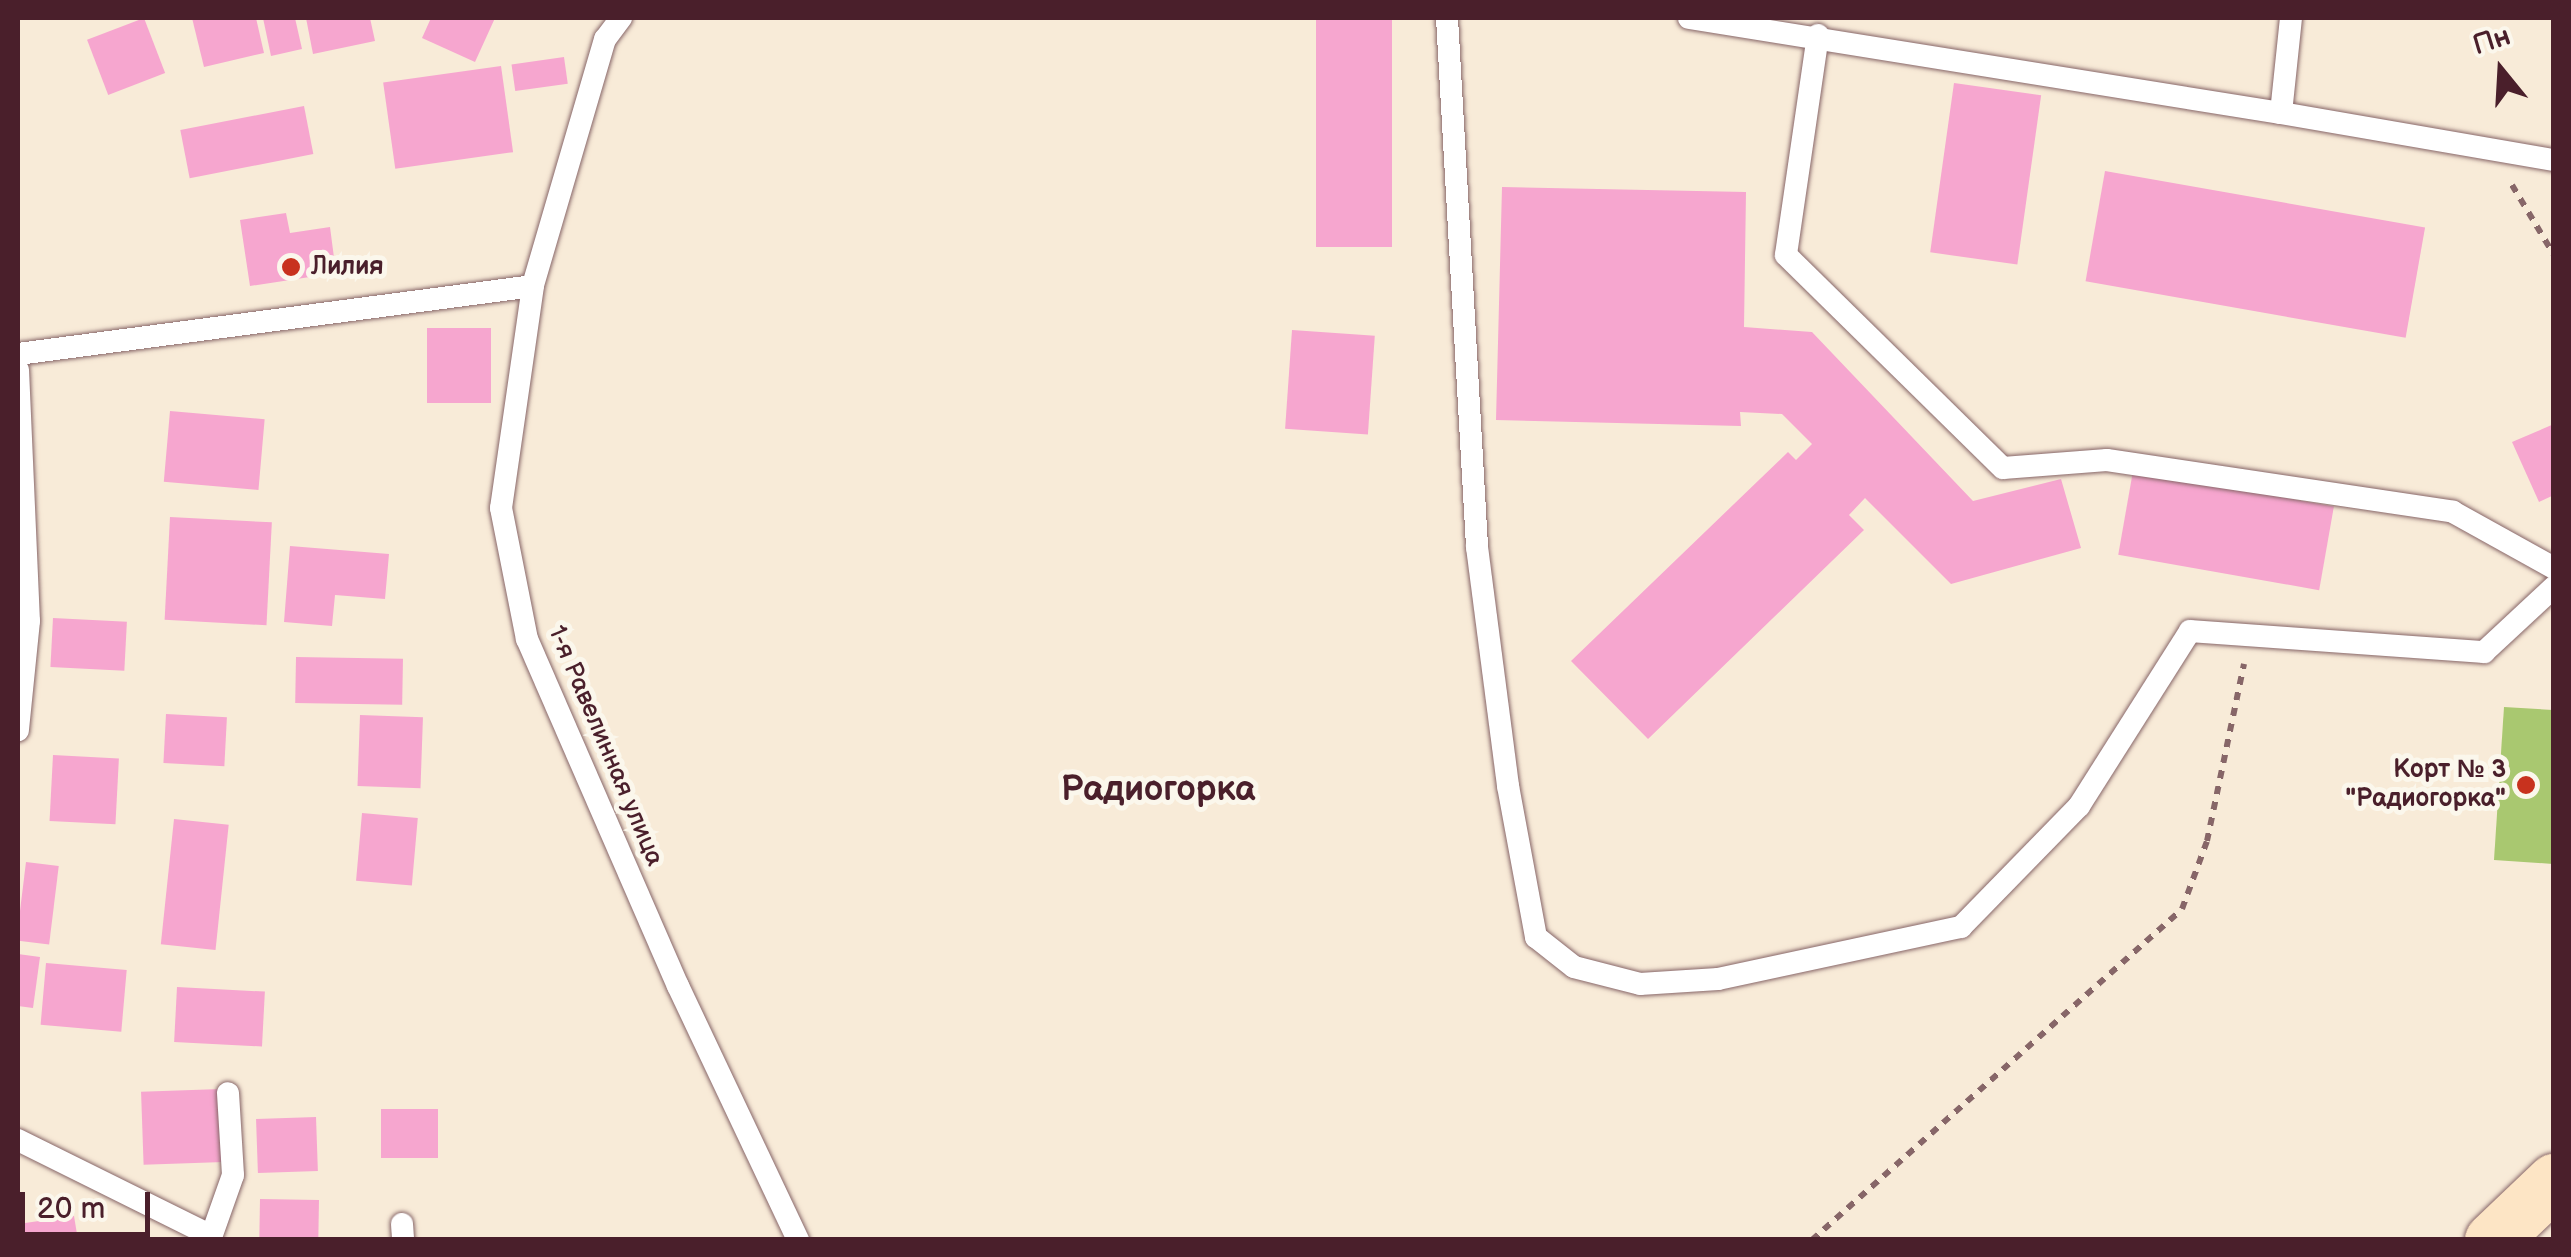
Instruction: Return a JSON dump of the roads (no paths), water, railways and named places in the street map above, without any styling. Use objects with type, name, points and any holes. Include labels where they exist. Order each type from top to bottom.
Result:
[{"type":"street","points":[[2492,1240],[2554,1181]]},
{"type":"lane","name":"1-я Равелинная улица","points":[[621,18],[605,38],[533,286],[501,508],[527,639],[678,986],[798,1240]]},
{"type":"lane","points":[[1448,18],[1476,546],[1503,750],[1536,937],[1574,967],[1640,984],[1718,980],[1961,928],[2080,806],[2190,632],[2484,652],[2554,587]]},
{"type":"lane","points":[[1690,18],[2554,160]]},
{"type":"lane","points":[[2281,113],[2291,18]]},
{"type":"lane","points":[[1818,36],[1786,255],[2004,468],[2106,460],[2452,512],[2554,568]]},
{"type":"lane","points":[[18,354],[533,286]]},
{"type":"lane","points":[[18,370],[29,621],[18,730]]},
{"type":"lane","points":[[18,1140],[210,1237],[232,1175],[228,1093]]},
{"type":"place","name":"Лилия","points":[[291,267]]},
{"type":"place","name":"Корт № 3 \"Радиогорка\"","points":[[2526,785]]},
{"type":"district","name":"Радиогорка","points":[[1158,790]]}]
